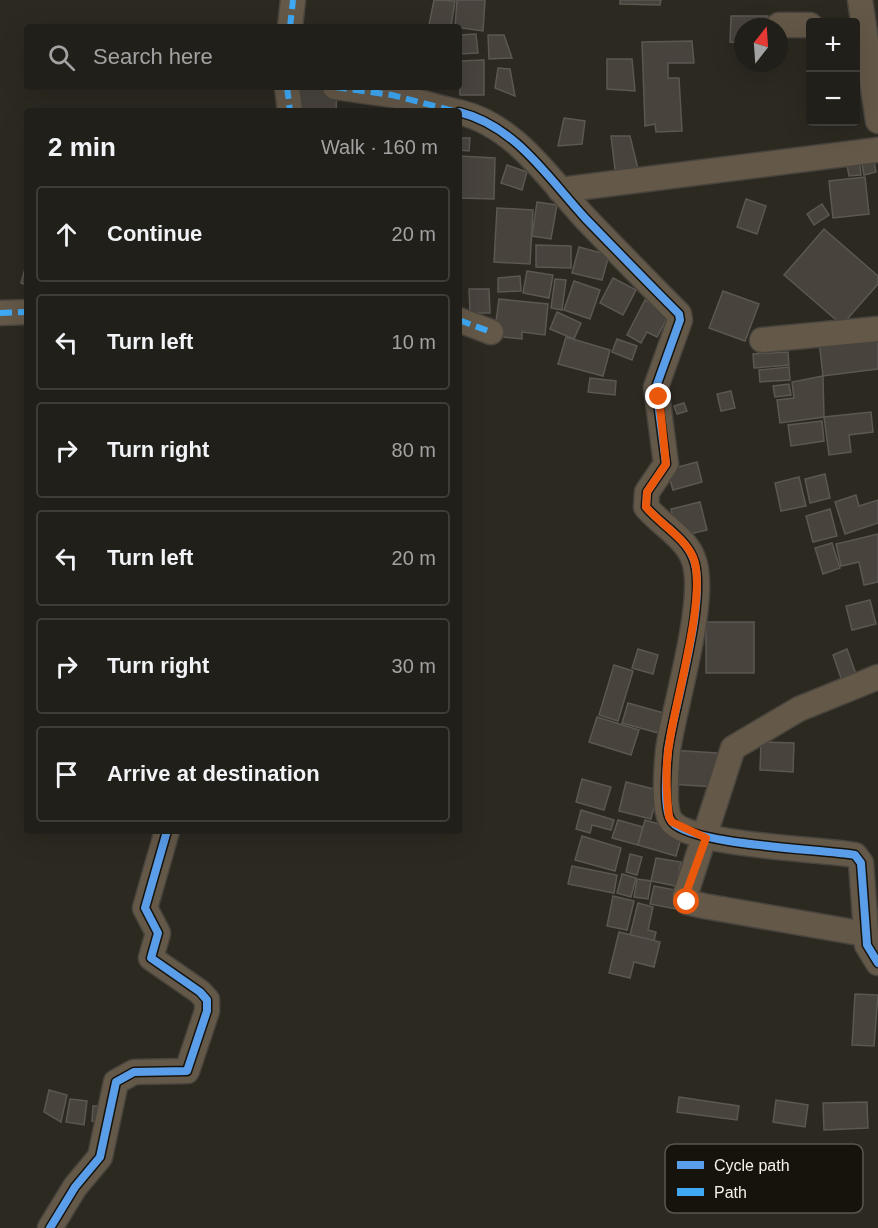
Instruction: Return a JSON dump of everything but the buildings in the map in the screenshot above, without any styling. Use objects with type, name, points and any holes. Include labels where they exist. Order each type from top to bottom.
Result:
[{"type":"street","points":[[290,24],[293,0]]},
{"type":"street","points":[[860,0],[860,18]]},
{"type":"street","points":[[788,25],[806,25]]},
{"type":"street","points":[[860,25],[878,121]]},
{"type":"street","points":[[287,90],[290,108]]},
{"type":"street","points":[[356,90],[392,95],[442,108]]},
{"type":"street","points":[[462,113],[493,124],[522,147],[679,314],[680,320],[656,387],[666,464],[647,492],[646,507],[685,545],[693,558],[696,570],[696,603],[669,739],[666,772],[669,817],[672,822],[706,838],[855,855],[861,863],[867,945],[878,963]]},
{"type":"street","points":[[560,190],[878,150]]},
{"type":"street","points":[[0,313],[24,312]]},
{"type":"street","points":[[462,321],[491,332]]},
{"type":"street","points":[[762,340],[878,329]]},
{"type":"street","points":[[865,934],[692,903],[685,896],[706,838],[729,754],[738,742],[799,709],[878,676]]},
{"type":"street","points":[[50,1228],[75,1186],[100,1157],[116,1082],[134,1072],[187,1071],[207,1011],[204,996],[152,958],[158,933],[145,908],[166,834]]},
{"type":"marked path","points":[[290,24],[293,0]]},
{"type":"marked path","points":[[287,90],[290,108]]},
{"type":"marked path","points":[[356,90],[392,95],[442,108]]},
{"type":"marked path","points":[[0,313],[24,312]]},
{"type":"marked path","points":[[462,321],[491,332]]},
{"type":"cycle path","points":[[462,113],[498,129],[530,155],[586,219],[679,314],[680,320],[656,387],[666,464],[647,492],[646,507],[689,550],[697,575],[694,623],[668,750],[666,787],[669,816],[672,822],[684,830],[704,836],[757,845],[855,855],[861,863],[867,945],[878,963]]},
{"type":"cycle path","points":[[50,1228],[75,1187],[100,1157],[116,1082],[134,1072],[187,1071],[207,1011],[207,1000],[200,992],[151,958],[158,933],[145,908],[166,834]]},
{"type":"route","points":[[659,397],[667,454],[666,464],[647,492],[646,507],[685,545],[693,558],[696,570],[696,603],[669,739],[666,772],[669,817],[672,822],[706,838],[685,896],[687,902]]}]
